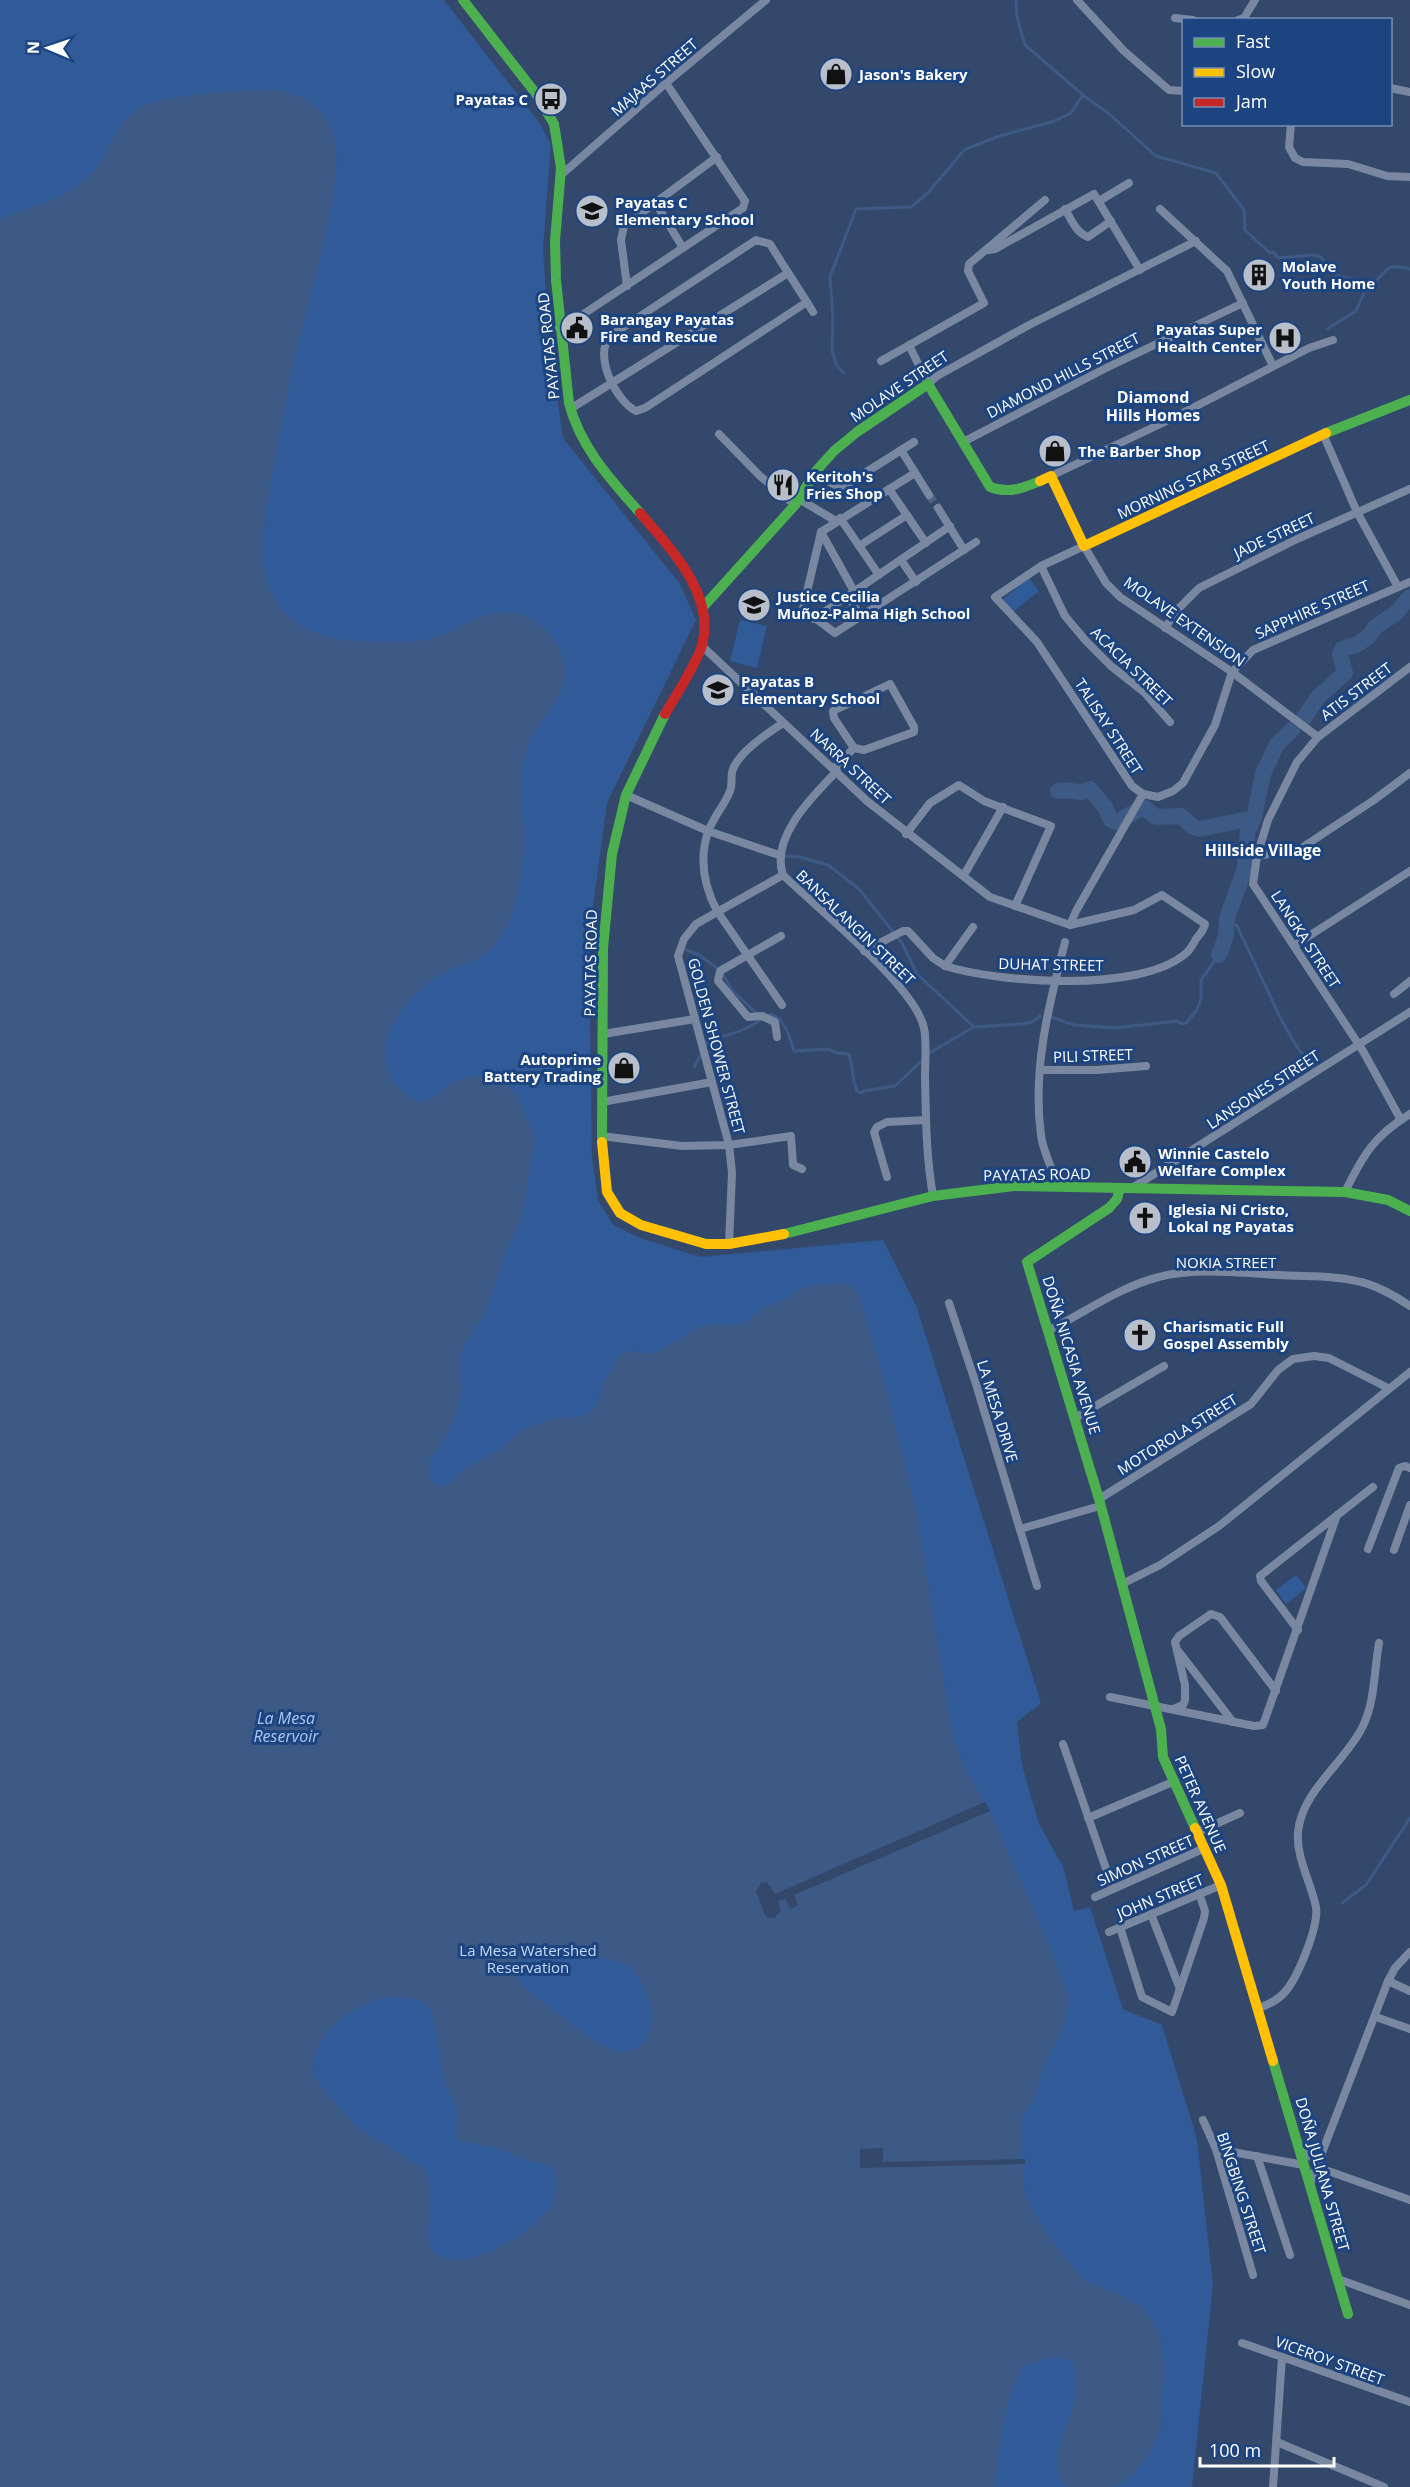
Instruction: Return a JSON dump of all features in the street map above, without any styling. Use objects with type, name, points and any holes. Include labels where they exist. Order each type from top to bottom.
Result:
[{"type":"street","name":"PAYATAS ROAD","points":[[463,0],[547,108],[561,149],[555,242],[556,287],[570,409],[575,425],[589,450],[680,563],[697,589],[704,606],[706,636],[651,741],[626,795],[612,854],[606,905],[601,1136],[608,1192],[620,1213],[636,1223],[706,1244],[729,1244],[795,1232],[933,1196],[1014,1186],[1345,1192],[1388,1200],[1410,1211]]},
{"type":"street","name":"MAJAAS STREET","points":[[561,175],[766,0]]},
{"type":"street","points":[[1077,0],[1124,51],[1169,90],[1182,91]]},
{"type":"street","points":[[1244,18],[1255,0]]},
{"type":"street","points":[[1175,18],[1182,19]]},
{"type":"street","points":[[559,327],[627,286],[743,208],[745,201],[666,83]]},
{"type":"street","points":[[1392,88],[1410,92]]},
{"type":"street","points":[[1291,126],[1289,147],[1295,158],[1303,162],[1348,164],[1387,176],[1410,177]]},
{"type":"street","points":[[627,286],[622,258],[621,233],[629,221],[717,158]]},
{"type":"street","points":[[1099,201],[1129,183]]},
{"type":"street","points":[[988,250],[994,249],[1094,194],[1140,270]]},
{"type":"street","points":[[881,361],[984,303],[968,271],[969,264],[988,250],[997,238],[1045,200]]},
{"type":"street","points":[[655,202],[682,248]]},
{"type":"street","points":[[1065,209],[1083,236],[1088,237],[1111,221]]},
{"type":"street","points":[[1160,209],[1227,271],[1273,366]]},
{"type":"street","points":[[807,302],[645,408],[636,411],[629,407],[612,382],[604,355],[606,340],[610,336],[756,240],[764,240],[770,244],[788,273],[807,302],[813,312]]},
{"type":"street","name":"MOLAVE STREET","points":[[704,606],[797,502],[816,471],[834,451],[857,432],[937,376],[1029,325],[1196,241]]},
{"type":"street","points":[[570,409],[788,273]]},
{"type":"street","name":"DIAMOND HILLS STREET","points":[[963,442],[1108,367],[1243,303]]},
{"type":"street","points":[[909,345],[928,384],[990,487],[997,491],[1008,491],[1051,476],[1309,348],[1333,340]]},
{"type":"street","name":"MORNING STAR STREET","points":[[995,597],[1041,566],[1323,434],[1410,400]]},
{"type":"street","points":[[719,434],[760,476],[797,502],[838,520],[879,576]]},
{"type":"street","points":[[1323,434],[1357,512],[1398,587]]},
{"type":"street","points":[[831,483],[841,488],[914,442]]},
{"type":"street","points":[[901,450],[929,495]]},
{"type":"street","points":[[915,472],[821,532],[803,609],[833,633],[976,542]]},
{"type":"street","name":"MOLAVE EXTENSION","points":[[1051,476],[1084,546],[1106,583],[1120,597],[1232,672],[1318,737]]},
{"type":"street","points":[[889,489],[926,543]]},
{"type":"street","name":"JADE STREET","points":[[1165,628],[1178,609],[1199,588],[1230,571],[1410,489]]},
{"type":"street","points":[[938,508],[964,549]]},
{"type":"street","points":[[859,546],[907,515]]},
{"type":"street","points":[[814,619],[950,526]]},
{"type":"street","points":[[821,532],[861,617]]},
{"type":"street","points":[[901,560],[916,582]]},
{"type":"street","name":"ACACIA STREET","points":[[1041,566],[1065,615],[1086,641],[1111,666],[1144,692],[1170,722]]},
{"type":"street","name":"SAPPHIRE STREET","points":[[1232,672],[1253,650],[1410,582]]},
{"type":"street","name":"TALISAY STREET","points":[[995,597],[1037,642],[1085,711],[1132,786],[1143,794],[1158,797],[1183,783],[1215,725],[1232,672]]},
{"type":"street","name":"NARRA STREET","points":[[702,646],[867,801],[906,834],[964,875],[990,897],[1015,906]]},
{"type":"street","name":"ATIS STREET","points":[[1318,737],[1410,667]]},
{"type":"street","points":[[890,684],[914,727],[914,732],[864,750],[854,748],[834,718],[833,711],[890,684]]},
{"type":"street","points":[[782,1005],[717,911],[711,900],[702,864],[708,831],[731,789],[732,771],[736,764],[762,737],[783,723]]},
{"type":"street","name":"LANGKA STREET","points":[[1318,737],[1289,774],[1268,820],[1257,856],[1253,884],[1358,1044],[1401,1120]]},
{"type":"street","points":[[626,795],[708,831],[779,855],[803,807],[854,748]]},
{"type":"street","points":[[1257,856],[1300,849],[1410,773]]},
{"type":"street","points":[[906,834],[930,803],[957,785],[984,801],[1051,826],[1015,906],[1070,925],[1143,794]]},
{"type":"street","points":[[964,875],[1003,807]]},
{"type":"street","name":"BANSALANGIN STREET","points":[[779,855],[783,874],[864,951],[904,992],[917,1009],[924,1028],[927,1160],[933,1196]]},
{"type":"street","points":[[1295,945],[1410,871]]},
{"type":"street","name":"GOLDEN SHOWER STREET","points":[[729,1244],[732,1173],[729,1145],[680,967],[680,949],[689,930],[717,911],[783,874]]},
{"type":"street","name":"DUHAT STREET","points":[[945,966],[970,974],[1054,980],[1104,980],[1164,967],[1186,954],[1204,928],[1204,922],[1162,895],[1134,910],[1070,925]]},
{"type":"street","points":[[864,951],[903,931],[908,931],[933,958],[945,966],[973,927]]},
{"type":"street","points":[[777,1037],[777,1025],[765,1017],[748,1017],[718,981],[720,971],[781,936]]},
{"type":"street","points":[[1059,1187],[1041,1137],[1039,1104],[1043,1041],[1054,980],[1065,942]]},
{"type":"street","points":[[1394,994],[1410,981]]},
{"type":"street","name":"LANSONES STREET","points":[[1125,1188],[1410,1012]]},
{"type":"street","points":[[603,1034],[695,1019]]},
{"type":"street","name":"PILI STREET","points":[[1041,1070],[1097,1070],[1146,1066]]},
{"type":"street","points":[[602,1102],[712,1082]]},
{"type":"street","points":[[1345,1192],[1366,1152],[1379,1136],[1410,1114]]},
{"type":"street","points":[[887,1178],[874,1132],[877,1127],[887,1122],[926,1120]]},
{"type":"street","points":[[601,1136],[682,1146],[729,1145],[791,1136],[793,1165],[802,1169]]},
{"type":"street","name":"DOÑA NICASIA AVENUE","points":[[1100,1502],[1028,1260],[1109,1208],[1125,1188]]},
{"type":"street","name":"NOKIA STREET","points":[[1048,1331],[1133,1286],[1161,1276],[1181,1274],[1234,1272],[1343,1278],[1363,1282],[1390,1293],[1410,1306]]},
{"type":"street","name":"LA MESA DRIVE","points":[[949,1303],[1037,1586]]},
{"type":"street","name":"MOTOROLA STREET","points":[[1100,1502],[1251,1404],[1278,1370],[1293,1359],[1314,1356],[1329,1358],[1389,1388]]},
{"type":"street","points":[[1075,1418],[1164,1366]]},
{"type":"street","points":[[1122,1584],[1160,1565],[1196,1542],[1267,1489],[1312,1449],[1410,1372]]},
{"type":"street","points":[[1368,1550],[1399,1468],[1405,1466],[1410,1468]]},
{"type":"street","points":[[1298,1630],[1261,1581],[1260,1576],[1373,1487]]},
{"type":"street","points":[[1020,1528],[1100,1502]]},
{"type":"street","name":"PETER AVENUE","points":[[1100,1502],[1161,1729],[1162,1755],[1221,1885],[1269,2042]]},
{"type":"street","points":[[1394,1550],[1410,1505]]},
{"type":"street","points":[[1110,1697],[1259,1727],[1263,1725],[1337,1515]]},
{"type":"street","points":[[1170,1709],[1179,1708],[1185,1700],[1185,1685],[1176,1642],[1179,1636],[1208,1614],[1217,1615],[1276,1691]]},
{"type":"street","points":[[1259,2008],[1272,2004],[1292,1982],[1317,1918],[1298,1847],[1299,1830],[1303,1813],[1362,1727],[1372,1692],[1379,1643]]},
{"type":"street","points":[[1176,1649],[1233,1722]]},
{"type":"street","points":[[1063,1744],[1113,1889]]},
{"type":"street","points":[[1088,1818],[1175,1781]]},
{"type":"street","points":[[1198,1832],[1240,1814]]},
{"type":"street","name":"SIMON STREET","points":[[1095,1897],[1205,1848]]},
{"type":"street","name":"JOHN STREET","points":[[1108,1932],[1221,1885]]},
{"type":"street","points":[[1120,1927],[1142,1997],[1172,2012],[1204,1918],[1199,1893]]},
{"type":"street","points":[[1151,1914],[1180,1989]]},
{"type":"street","points":[[1310,2184],[1388,1981],[1395,1968],[1410,1952]]},
{"type":"street","points":[[1388,1981],[1410,1991]]},
{"type":"street","points":[[1376,2017],[1410,2030]]},
{"type":"street","name":"DOÑA JULIANA STREET","points":[[1269,2042],[1348,2314]]},
{"type":"street","name":"BINGBING STREET","points":[[1203,2120],[1216,2149],[1253,2275]]},
{"type":"street","points":[[1300,2150],[1306,2155],[1314,2156],[1325,2146]]},
{"type":"street","points":[[1216,2149],[1304,2165]]},
{"type":"street","points":[[1257,2156],[1290,2255]]},
{"type":"street","points":[[1317,2167],[1410,2200]]},
{"type":"street","points":[[1338,2279],[1410,2305]]},
{"type":"street","name":"VICEROY STREET","points":[[1242,2343],[1410,2402]]},
{"type":"street","points":[[1273,2487],[1282,2357]]},
{"type":"street","points":[[1277,2442],[1384,2487]]},
{"type":"green space","name":"La Mesa Reservoir","points":[[0,0],[444,0],[539,122],[551,144],[543,248],[548,331],[563,438],[680,584],[696,620],[607,803],[589,936],[592,1158],[598,1200],[613,1225],[641,1238],[700,1257],[883,1240],[917,1308],[1041,1703],[1017,1722],[1022,1765],[1039,1824],[1063,1866],[1074,1911],[1090,1907],[1123,2009],[1162,2025],[1197,2139],[1213,2285],[1192,2487],[0,2487]]},
{"type":"green space","points":[[1029,578],[1039,591],[1013,612],[1003,599]]},
{"type":"green space","points":[[740,620],[767,626],[757,668],[730,661]]},
{"type":"green space","points":[[1296,1575],[1306,1588],[1286,1604],[1276,1590]]},
{"type":"water","name":"La Mesa Reservoir","points":[[271,89],[302,98],[311,103],[325,117],[334,138],[336,173],[326,233],[294,358],[267,503],[263,543],[265,569],[271,591],[281,608],[295,621],[312,631],[354,641],[422,640],[445,634],[490,614],[509,612],[519,614],[547,631],[560,649],[565,669],[565,679],[558,697],[531,738],[526,752],[521,782],[522,869],[515,906],[505,929],[491,949],[478,959],[440,974],[418,991],[394,1022],[387,1040],[385,1057],[389,1073],[399,1089],[418,1102],[436,1096],[450,1084],[467,1077],[484,1075],[505,1083],[518,1098],[535,1137],[522,1216],[504,1257],[484,1316],[465,1343],[459,1358],[461,1394],[446,1437],[429,1461],[430,1479],[438,1486],[448,1485],[466,1468],[500,1450],[519,1432],[557,1418],[581,1417],[588,1414],[597,1404],[604,1382],[620,1354],[629,1351],[653,1354],[699,1327],[713,1323],[735,1325],[745,1323],[762,1308],[781,1302],[799,1290],[813,1285],[840,1283],[851,1286],[858,1293],[882,1372],[916,1509],[953,1738],[966,1771],[990,1811],[1052,1951],[1069,1998],[1065,2024],[1043,2067],[1034,2099],[1022,2117],[1022,2164],[1025,2194],[1046,2233],[1083,2280],[1123,2296],[1147,2311],[1159,2332],[1164,2364],[1160,2431],[1150,2453],[1133,2475],[1114,2487],[1067,2487],[1060,2478],[1057,2458],[1073,2406],[1075,2379],[1074,2363],[1055,2358],[1022,2367],[1007,2410],[995,2487],[0,2487],[0,219],[48,202],[81,183],[97,167],[124,122],[139,108],[150,103],[183,96]],"holes":[[[535,1952],[586,1953],[630,1965],[644,1988],[652,2014],[648,2034],[642,2045],[620,2053],[589,2038],[528,1991],[516,1977],[514,1962]],[[387,1997],[419,2001],[433,2014],[444,2080],[458,2111],[455,2134],[459,2141],[497,2148],[529,2161],[548,2165],[555,2171],[556,2183],[552,2203],[543,2215],[511,2241],[490,2251],[470,2258],[452,2260],[437,2255],[428,2241],[430,2193],[428,2175],[425,2170],[356,2126],[312,2074],[319,2046],[336,2023],[360,2007]]]},
{"type":"pier","points":[[985,1802],[990,1811],[794,1895],[798,1905],[790,1909],[786,1899],[778,1901],[781,1910],[775,1918],[765,1915],[756,1891],[761,1883],[767,1882],[775,1894]]},
{"type":"pier","points":[[883,2148],[883,2162],[1025,2159],[1025,2164],[860,2168],[860,2149]]},
{"type":"waterway","points":[[1016,0],[1017,17],[1025,45],[1083,95]]},
{"type":"waterway","points":[[844,373],[837,366],[832,351],[833,318],[830,277],[856,209],[911,207],[928,193],[964,150],[999,136],[1052,122],[1071,113],[1083,95],[1108,113],[1156,156],[1216,173],[1244,210],[1245,230],[1278,258],[1313,255],[1321,257],[1337,276],[1369,282],[1376,281],[1390,268],[1410,269]]},
{"type":"waterway","points":[[1327,329],[1356,311],[1369,282]]},
{"type":"waterway","points":[[1304,718],[1318,697],[1345,673],[1340,654],[1342,649],[1358,644],[1369,636],[1375,627],[1395,614],[1410,597]]},
{"type":"waterway","points":[[1219,955],[1226,936],[1227,918],[1244,871],[1248,830],[1254,818],[1263,774],[1277,744],[1293,729]]},
{"type":"waterway","points":[[1058,791],[1082,792],[1090,789],[1105,807],[1111,820],[1118,822],[1139,809],[1145,808],[1156,817],[1181,816],[1193,827],[1199,829],[1254,818]]},
{"type":"waterway","points":[[786,856],[800,857],[828,865],[859,889],[902,943],[917,974],[974,1027]]},
{"type":"waterway","points":[[1227,918],[1237,926],[1281,1019],[1295,1044],[1315,1070]]},
{"type":"waterway","points":[[686,950],[699,955],[717,968]]},
{"type":"waterway","points":[[1051,1017],[1074,1025],[1115,1028],[1178,1021],[1181,1024],[1186,1023],[1197,1010],[1201,999],[1201,980],[1219,955]]},
{"type":"waterway","points":[[723,974],[731,989],[757,1014]]},
{"type":"waterway","points":[[767,1016],[772,1014],[780,1020],[787,1030],[794,1051],[828,1049],[837,1053],[849,1054],[855,1086],[861,1093],[895,1086],[931,1052],[974,1027],[1022,1024],[1032,1022],[1040,1016]]},
{"type":"waterway","points":[[705,1047],[710,1037],[737,1032],[762,1019]]},
{"type":"waterway","points":[[694,1067],[702,1053]]},
{"type":"waterway","points":[[1342,1903],[1366,1885],[1410,1818]]},
{"type":"tunnel","points":[[929,495],[938,508]]},
{"type":"traffic: fast","points":[[463,0],[537,95],[554,124],[561,168],[555,241],[556,280],[569,403],[581,434],[598,462],[640,513]]},
{"type":"traffic: fast","points":[[704,606],[795,505],[816,471],[834,451],[857,432],[928,384],[990,487],[1010,490],[1040,481]]},
{"type":"traffic: fast","points":[[1326,433],[1410,400]]},
{"type":"traffic: fast","points":[[602,1142],[603,948],[612,854],[626,795],[665,714]]},
{"type":"traffic: fast","points":[[784,1234],[933,1196],[1014,1186],[1345,1192],[1388,1200],[1410,1211]]},
{"type":"traffic: fast","points":[[1120,1188],[1117,1199],[1109,1208],[1027,1262],[1099,1499],[1161,1729],[1163,1757],[1195,1828]]},
{"type":"traffic: fast","points":[[1273,2061],[1348,2314]]},
{"type":"traffic: slow","points":[[1040,481],[1051,476],[1084,546],[1326,433]]},
{"type":"traffic: slow","points":[[602,1142],[607,1192],[620,1213],[641,1225],[706,1244],[729,1244],[784,1234]]},
{"type":"traffic: slow","points":[[1195,1828],[1221,1885],[1273,2061]]},
{"type":"traffic: jam","points":[[640,513],[688,573],[702,608],[705,626],[699,652],[665,714]]},
{"type":"place","name":"Jason's Bakery","points":[[836,74]]},
{"type":"place","name":"Payatas C","points":[[551,99]]},
{"type":"place","name":"Payatas C Elementary School","points":[[592,211]]},
{"type":"place","name":"Molave Youth Home","points":[[1259,275]]},
{"type":"place","name":"Barangay Payatas Fire and Rescue","points":[[577,328]]},
{"type":"place","name":"Payatas Super Health Center","points":[[1285,338]]},
{"type":"place","name":"The Barber Shop","points":[[1055,451]]},
{"type":"place","name":"Keritoh's Fries Shop","points":[[783,485]]},
{"type":"place","name":"Justice Cecilia Muñoz-Palma High School","points":[[754,605]]},
{"type":"place","name":"Payatas B Elementary School","points":[[718,690]]},
{"type":"place","name":"Autoprime Battery Trading","points":[[624,1068]]},
{"type":"place","name":"Winnie Castelo Welfare Complex","points":[[1135,1162]]},
{"type":"place","name":"Iglesia Ni Cristo, Lokal ng Payatas","points":[[1145,1218]]},
{"type":"place","name":"Charismatic Full Gospel Assembly","points":[[1140,1335]]},
{"type":"district","name":"Diamond Hills Homes","points":[[1153,406]]},
{"type":"district","name":"Hillside Village","points":[[1263,850]]},
{"type":"park label","name":"La Mesa Watershed Reservation","points":[[528,1958]]}]
